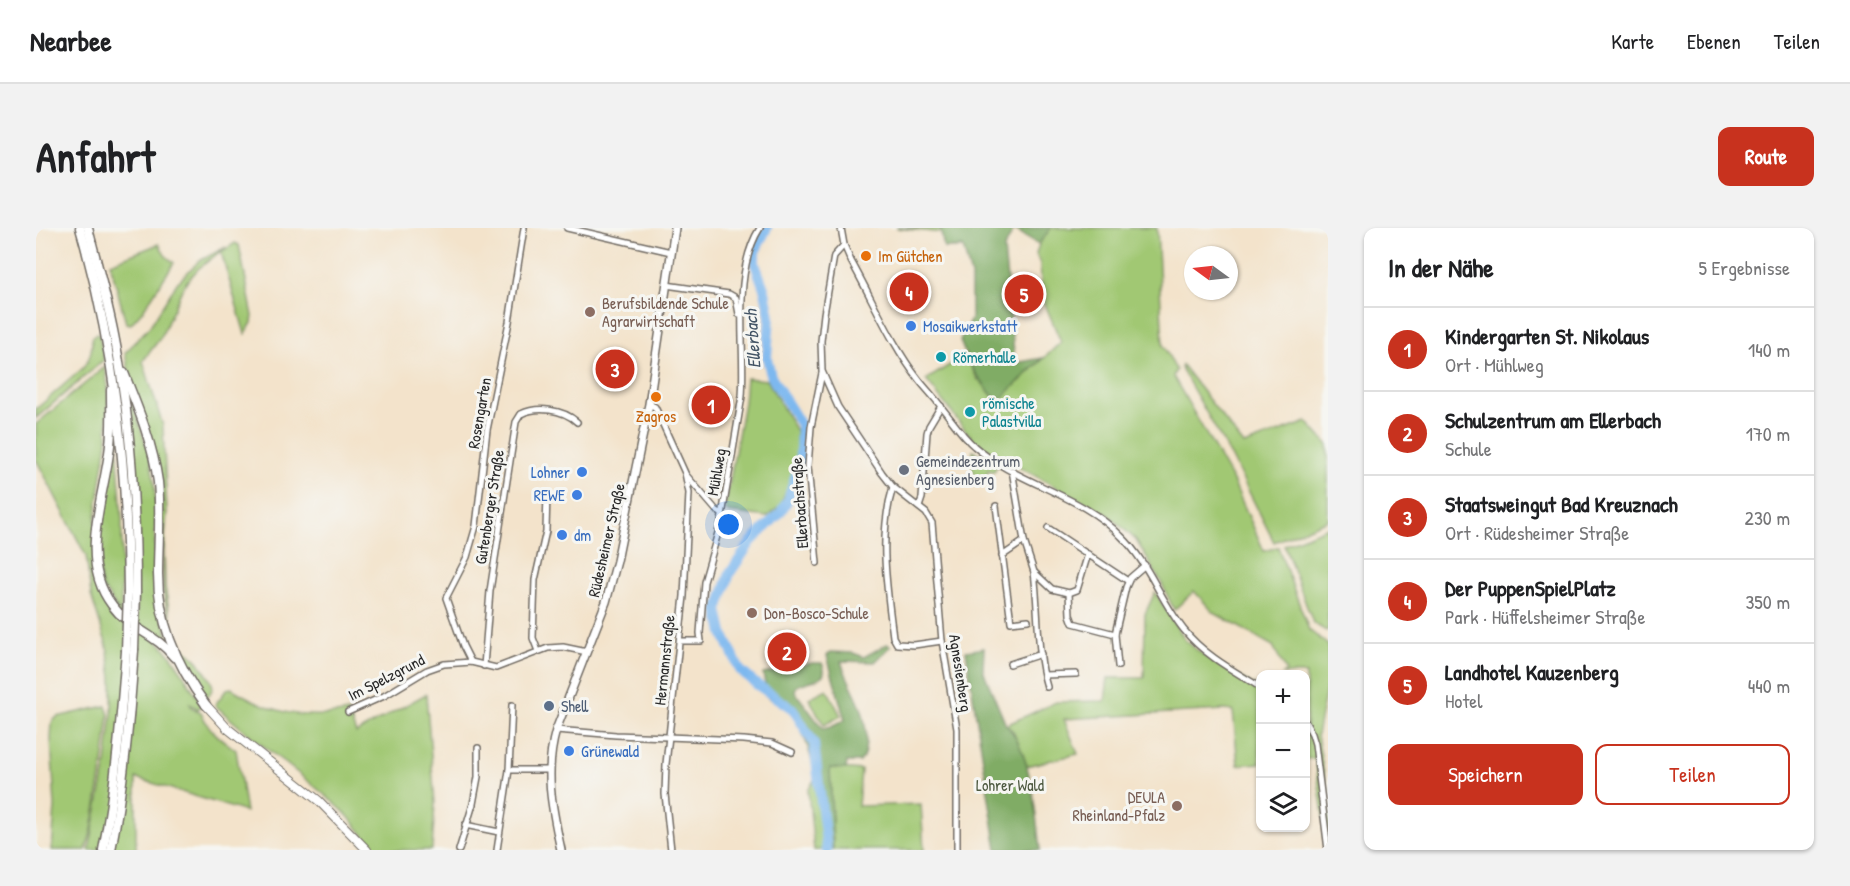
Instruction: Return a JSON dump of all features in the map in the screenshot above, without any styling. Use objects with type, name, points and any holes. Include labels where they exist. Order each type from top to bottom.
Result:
[{"type":"highway","points":[[80,228],[99,298],[111,365],[123,453],[132,592]]},
{"type":"highway","points":[[87,228],[102,278],[119,358],[131,455],[130,714],[111,850]]},
{"type":"highway","points":[[119,358],[146,430],[156,470],[159,514],[158,578],[161,605],[178,662]]},
{"type":"highway","points":[[111,365],[110,445],[94,556],[101,588],[118,614],[164,644],[207,705]]},
{"type":"highway","points":[[103,850],[130,650]]},
{"type":"main road","points":[[207,705],[227,728],[319,801],[367,850]]},
{"type":"street","name":"Rosengarten","points":[[471,662],[446,598],[467,557],[476,526],[488,430],[510,322],[524,228]]},
{"type":"street","points":[[567,228],[671,252]]},
{"type":"street","points":[[603,236],[604,228]]},
{"type":"street","name":"Rüdesheimer Straße","points":[[561,850],[548,770],[556,730],[606,602],[617,561],[649,404],[675,228]]},
{"type":"street","name":"Mühlweg","points":[[680,641],[701,641],[704,582],[722,514],[742,396],[744,378],[741,321],[746,267],[751,247],[760,228]]},
{"type":"street","points":[[841,228],[844,245],[899,349],[918,379],[974,446],[1104,521],[1125,540],[1145,565],[1173,615],[1192,640],[1256,684]]},
{"type":"street","points":[[822,371],[821,333],[834,256],[844,245]]},
{"type":"street","name":"Mühlweg","points":[[666,285],[729,294],[736,298],[741,321]]},
{"type":"street","name":"Agnesienberg","points":[[822,371],[844,417],[893,487],[930,518],[933,528],[942,641],[957,729],[957,850]]},
{"type":"street","name":"Ellerbachstraße","points":[[817,563],[808,454],[814,407],[822,371]]},
{"type":"street","name":"Hermannstraße","points":[[649,404],[655,407],[685,473],[689,493],[684,596],[666,764],[665,794],[671,850]]},
{"type":"street","points":[[919,507],[922,498],[927,433],[941,406]]},
{"type":"street","name":"Gutenberger Straße","points":[[484,666],[490,591],[516,422],[521,414],[534,409],[570,416],[577,422]]},
{"type":"street","points":[[1012,470],[1024,541],[1034,572],[1041,664],[1047,687]]},
{"type":"street","name":"Hermannstraße","points":[[685,473],[722,514]]},
{"type":"street","points":[[893,487],[885,524],[885,571],[893,637],[897,644],[903,645],[942,641]]},
{"type":"street","points":[[538,651],[533,638],[535,580],[546,531],[547,493]]},
{"type":"street","points":[[996,506],[1011,622],[1028,620]]},
{"type":"street","points":[[1048,528],[1128,581]]},
{"type":"street","points":[[1002,556],[1024,541]]},
{"type":"street","points":[[1034,572],[1048,586],[1069,593],[1077,590],[1088,554]]},
{"type":"street","points":[[1118,666],[1115,634],[1128,581],[1145,565]]},
{"type":"street","points":[[1069,593],[1070,615],[1073,623],[1115,634]]},
{"type":"street","name":"Im Spelzgrund","points":[[348,712],[377,700],[418,674],[434,667],[456,662],[471,662],[493,668],[501,667],[556,646],[587,652]]},
{"type":"street","points":[[1010,664],[1041,654]]},
{"type":"street","points":[[1044,675],[1076,674]]},
{"type":"street","points":[[497,850],[509,770],[512,705]]},
{"type":"street","points":[[1306,724],[1312,734],[1318,762],[1328,850]]},
{"type":"street","points":[[556,730],[768,742],[792,752]]},
{"type":"street","points":[[459,850],[473,804],[478,748]]},
{"type":"street","points":[[509,770],[548,770]]},
{"type":"street","points":[[465,825],[499,832]]},
{"type":"green space","points":[[896,228],[1157,228],[1163,345],[1176,370],[1173,376],[1233,481],[1264,551],[1278,547],[1309,630],[1328,645],[1328,680],[1317,735],[1328,795],[1328,850],[1315,758],[1310,759],[1310,670],[1285,670],[1273,646],[1214,613],[1194,591],[1174,610],[1161,582],[1136,540],[1107,514],[990,452],[974,441],[926,380],[965,355],[978,380],[1019,382],[1061,342],[1042,297],[1040,264],[1036,254],[1039,244],[1014,229],[1004,248],[944,248],[942,233]]},
{"type":"green space","points":[[940,228],[1051,228],[1039,244],[1014,229],[1004,249],[1015,363],[1043,358],[998,402],[976,373],[960,340],[971,319],[971,276],[963,247],[944,248]]},
{"type":"green space","points":[[235,243],[239,245],[253,316],[252,323],[245,334],[221,252]]},
{"type":"green space","points":[[159,244],[165,255],[174,263],[144,309],[131,324],[126,323],[110,263]]},
{"type":"green space","points":[[226,247],[198,269],[184,285],[161,337],[143,361],[163,426],[167,512],[164,551],[165,587],[173,633],[180,645],[198,661],[210,679],[213,687],[209,696],[206,696],[187,667],[171,630],[163,590],[161,479],[131,381],[125,353],[150,326],[177,283],[199,261]]},
{"type":"green space","points":[[909,282],[915,285],[918,291],[915,297],[909,300],[903,297],[900,291],[903,285]]},
{"type":"green space","points":[[99,333],[104,360],[36,418],[36,409],[83,368],[88,361],[92,337]]},
{"type":"green space","points":[[1182,365],[1244,445],[1307,422],[1328,445],[1328,520],[1274,542],[1232,458],[1181,368]]},
{"type":"green space","points":[[105,367],[108,387],[107,441],[95,522],[104,599],[162,645],[173,658],[202,705],[198,709],[190,704],[192,708],[201,712],[211,729],[236,750],[246,812],[136,778],[136,850],[89,850],[106,764],[112,713],[112,677],[107,646],[91,595],[86,556],[36,459],[36,424]]},
{"type":"green space","points":[[746,378],[767,380],[796,431],[797,448],[794,472],[780,506],[767,517],[728,512],[725,508],[744,402]]},
{"type":"green space","points":[[129,393],[149,454],[154,480],[156,512],[154,573],[168,640],[165,642],[138,627],[126,394]]},
{"type":"green space","points":[[115,419],[122,518],[121,614],[102,586],[96,548]]},
{"type":"green space","points":[[973,450],[997,465],[994,472],[988,470],[987,475],[977,478],[972,468]]},
{"type":"green space","points":[[1328,527],[1328,630],[1326,631],[1313,623],[1284,545]]},
{"type":"green space","points":[[1155,592],[1185,640],[1208,659],[1256,687],[1256,763],[1238,765],[1233,711],[1224,710],[1064,719],[1078,754],[1026,766],[1013,731],[1006,725],[1056,702],[1105,701],[1108,678],[1144,678],[1145,614]]},
{"type":"green space","points":[[887,644],[891,646],[875,662],[841,661],[864,716],[866,745],[860,762],[847,762],[846,769],[830,768],[833,850],[825,850],[815,776],[804,737],[797,721],[788,709],[768,698],[763,674],[812,663],[822,663],[824,669],[821,677],[800,684],[796,687],[795,692],[823,729],[845,720],[827,656],[830,652],[853,653],[864,657]]},
{"type":"green space","name":"Lohrer Wald","points":[[984,648],[983,670],[1006,725],[1021,749],[1027,766],[1040,850],[997,850],[966,651]]},
{"type":"green space","points":[[231,688],[273,709],[301,715],[331,715],[348,712],[356,733],[426,694],[435,803],[432,850],[376,850],[343,811],[215,705],[227,689]]},
{"type":"green space","points":[[827,689],[841,716],[824,725],[809,698]]},
{"type":"green space","points":[[106,706],[109,715],[103,764],[92,829],[86,850],[52,850],[55,806],[52,722],[57,717]]},
{"type":"green space","points":[[830,767],[861,770],[858,806],[921,804],[924,850],[833,850]]},
{"type":"green space","points":[[814,780],[825,850],[814,850],[808,791]]},
{"type":"waterway","name":"Ellerbach","points":[[767,228],[755,252],[755,264],[765,291],[770,316],[767,358],[771,376],[801,425],[800,461],[788,500],[780,513],[751,542],[730,573],[718,610],[723,633],[740,670],[793,709],[814,744],[827,850]]},
{"type":"place","name":"Im Gütchen","points":[[866,256]]},
{"type":"place","name":"Der PuppenSpielPlatz","points":[[909,292]]},
{"type":"place","name":"Landhotel Kauzenberg","points":[[1024,294]]},
{"type":"place","name":"Berufsbildende Schule Agrarwirtschaft","points":[[590,312]]},
{"type":"place","name":"Mosaikwerkstatt","points":[[911,326]]},
{"type":"place","name":"Römerhalle","points":[[941,357]]},
{"type":"place","name":"Staatsweingut Bad Kreuznach","points":[[615,369]]},
{"type":"place","name":"Zagros","points":[[656,397]]},
{"type":"place","name":"Kindergarten St. Nikolaus","points":[[711,405]]},
{"type":"place","name":"römische Palastvilla","points":[[970,412]]},
{"type":"place","name":"Gemeindezentrum Agnesienberg","points":[[904,470]]},
{"type":"place","name":"Lohner","points":[[582,472]]},
{"type":"place","name":"REWE","points":[[577,495]]},
{"type":"place","name":"dm","points":[[562,535]]},
{"type":"place","name":"Don-Bosco-Schule","points":[[752,613]]},
{"type":"place","name":"Schulzentrum am Ellerbach","points":[[787,652]]},
{"type":"place","name":"Shell","points":[[549,706]]},
{"type":"place","name":"Grünewald","points":[[569,751]]},
{"type":"place","name":"DEULA Rheinland-Pfalz","points":[[1177,806]]}]
